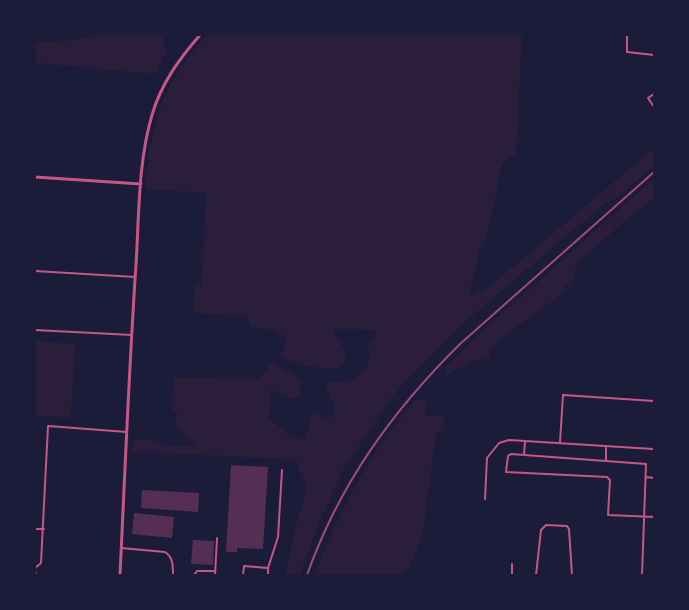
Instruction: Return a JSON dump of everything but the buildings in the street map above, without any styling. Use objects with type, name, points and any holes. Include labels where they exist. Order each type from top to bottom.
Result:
[{"type":"street","points":[[120,575],[135,277],[146,135],[157,100],[172,71],[200,35]]},
{"type":"street","points":[[35,177],[142,184]]},
{"type":"lane","points":[[628,35],[627,52],[654,55]]},
{"type":"lane","points":[[654,94],[648,98],[654,108]]},
{"type":"lane","points":[[35,271],[135,277]]},
{"type":"lane","points":[[35,330],[132,335]]},
{"type":"lane","points":[[560,442],[563,395],[654,401]]},
{"type":"lane","points":[[36,575],[35,570],[41,563],[44,529],[48,426],[127,432]]},
{"type":"lane","points":[[485,499],[487,458],[499,443],[509,440],[654,449],[654,440]]},
{"type":"lane","points":[[524,455],[525,441]]},
{"type":"lane","points":[[606,446],[606,461]]},
{"type":"lane","points":[[642,575],[644,517],[645,477],[646,464],[524,455],[508,456],[506,472],[607,477],[610,480],[608,515],[644,517],[654,517]]},
{"type":"lane","points":[[268,575],[268,568],[278,537],[282,470]]},
{"type":"lane","points":[[645,477],[654,478]]},
{"type":"lane","points":[[536,575],[540,530],[546,525],[567,526],[569,529],[572,575]]},
{"type":"lane","points":[[35,528],[44,529]]},
{"type":"lane","points":[[215,575],[217,538]]},
{"type":"lane","points":[[121,548],[165,552],[170,555],[173,575]]},
{"type":"lane","points":[[512,564],[512,575]]},
{"type":"lane","points":[[242,575],[244,566],[268,568]]},
{"type":"lane","points":[[194,575],[197,571],[215,571]]},
{"type":"shaded area","points":[[100,35],[162,35],[166,52],[155,74],[35,63],[35,42],[73,40]]},
{"type":"shaded area","points":[[206,35],[522,35],[516,153],[502,164],[487,237],[481,244],[470,293],[473,296],[487,289],[654,148],[654,166],[615,199],[604,204],[460,326],[395,393],[346,465],[321,518],[300,575],[285,575],[296,525],[306,492],[304,477],[299,470],[296,460],[132,451],[133,440],[152,440],[171,446],[196,446],[175,424],[177,415],[172,409],[173,377],[258,380],[271,364],[297,376],[301,383],[299,396],[293,399],[270,390],[269,418],[290,436],[305,440],[310,426],[310,415],[315,413],[325,419],[334,414],[335,406],[325,385],[329,381],[338,382],[354,379],[365,370],[369,355],[368,345],[377,330],[332,329],[346,353],[345,362],[340,368],[324,368],[301,364],[280,356],[288,338],[272,330],[251,327],[247,317],[194,313],[195,286],[202,285],[206,193],[146,189],[151,144],[161,106],[178,71]]},
{"type":"shaded area","points":[[654,178],[654,199],[634,213],[576,264],[574,279],[565,286],[563,293],[499,340],[491,349],[489,358],[472,361],[448,375],[445,372],[445,367],[486,328]]},
{"type":"shaded area","points":[[35,341],[75,344],[71,418],[35,416]]},
{"type":"shaded area","points":[[427,399],[425,415],[445,417],[443,430],[436,435],[422,539],[406,571],[403,575],[314,575],[345,506],[370,461],[399,419],[415,400]]},
{"type":"railway","points":[[307,575],[335,510],[370,451],[390,423],[435,369],[460,344],[654,172]]}]
